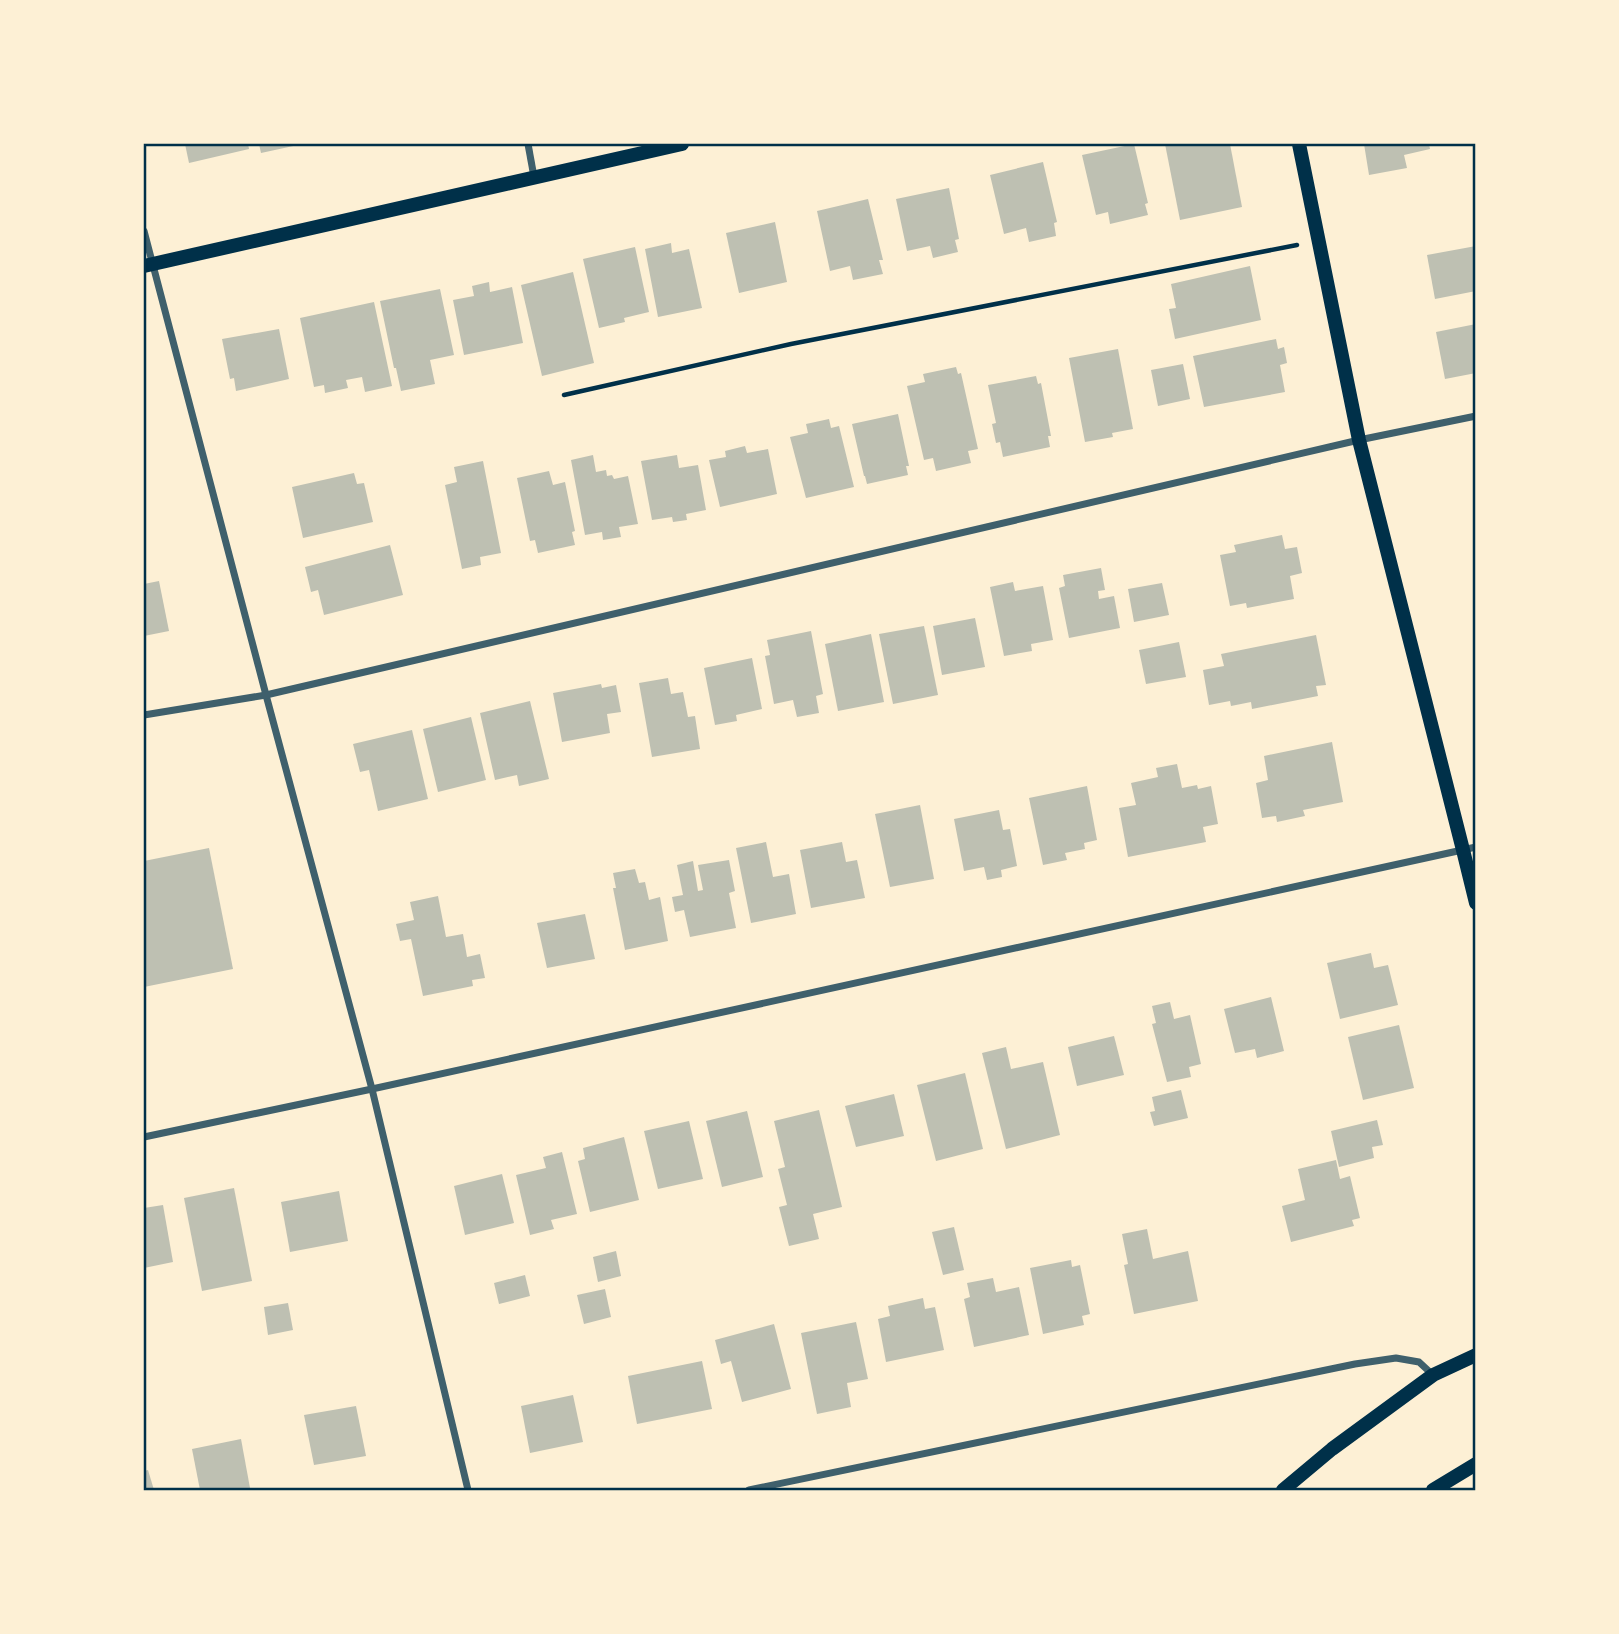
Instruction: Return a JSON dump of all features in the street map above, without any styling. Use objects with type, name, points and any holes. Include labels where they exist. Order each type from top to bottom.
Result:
[{"type":"main road","points":[[147,265],[682,144]]},
{"type":"main road","points":[[1299,144],[1359,440],[1469,848],[1475,903]]},
{"type":"main road","points":[[1283,1490],[1332,1449],[1433,1375],[1475,1355]]},
{"type":"main road","points":[[1433,1490],[1475,1464]]},
{"type":"street","points":[[528,144],[534,177]]},
{"type":"street","points":[[144,231],[147,265],[372,1089],[468,1490]]},
{"type":"street","points":[[144,715],[265,695],[1359,440],[1475,416]]},
{"type":"street","points":[[144,1137],[1469,848]]},
{"type":"street","points":[[750,1490],[1355,1364],[1396,1359],[1419,1362],[1433,1375]]},
{"type":"path","points":[[564,395],[791,344],[1319,240]]},
{"type":"building","points":[[185,144],[248,144],[249,149],[189,163]]},
{"type":"building","points":[[259,144],[298,144],[298,145],[261,153]]},
{"type":"building","points":[[1134,144],[1148,203],[1145,204],[1148,215],[1110,224],[1108,212],[1096,215],[1082,155]]},
{"type":"building","points":[[1165,144],[1230,144],[1242,207],[1180,220]]},
{"type":"building","points":[[1364,144],[1429,144],[1430,149],[1404,155],[1407,168],[1369,175]]},
{"type":"building","points":[[1043,162],[1057,222],[1054,223],[1056,236],[1029,242],[1026,228],[1004,234],[990,175]]},
{"type":"building","points":[[949,188],[959,239],[955,240],[958,252],[933,258],[930,246],[907,251],[896,199]]},
{"type":"building","points":[[868,199],[883,260],[879,260],[883,274],[853,280],[850,266],[830,271],[817,211]]},
{"type":"building","points":[[775,222],[787,282],[739,293],[726,233]]},
{"type":"building","points":[[671,243],[672,253],[689,249],[702,308],[658,317],[645,249]]},
{"type":"building","points":[[1476,246],[1476,291],[1435,299],[1427,255]]},
{"type":"building","points":[[635,247],[649,312],[624,318],[625,322],[599,328],[583,259]]},
{"type":"building","points":[[1250,266],[1261,320],[1175,339],[1169,309],[1176,308],[1171,284]]},
{"type":"building","points":[[573,272],[594,363],[542,376],[521,285]]},
{"type":"building","points":[[489,282],[490,292],[512,287],[523,343],[464,355],[453,300],[474,296],[472,286]]},
{"type":"building","points":[[440,289],[454,355],[430,360],[435,384],[401,391],[380,301]]},
{"type":"building","points":[[374,302],[392,386],[365,392],[362,377],[346,380],[348,388],[325,393],[324,385],[314,387],[300,318]]},
{"type":"building","points":[[1476,324],[1476,373],[1445,379],[1436,332]]},
{"type":"building","points":[[279,329],[289,379],[236,391],[234,378],[230,379],[222,339]]},
{"type":"building","points":[[1276,339],[1278,349],[1284,347],[1287,363],[1280,365],[1285,392],[1204,407],[1193,356]]},
{"type":"building","points":[[1118,349],[1133,429],[1112,433],[1113,437],[1085,442],[1069,358]]},
{"type":"building","points":[[1183,364],[1190,399],[1158,406],[1151,370]]},
{"type":"building","points":[[956,367],[958,374],[961,373],[978,449],[968,451],[971,463],[936,471],[933,458],[924,460],[907,386],[925,382],[923,374]]},
{"type":"building","points":[[1036,376],[1038,384],[1041,383],[1051,436],[1048,436],[1050,447],[1003,457],[1000,442],[996,443],[992,424],[996,423],[988,385]]},
{"type":"building","points":[[898,414],[909,466],[906,466],[908,475],[867,484],[852,424]]},
{"type":"building","points":[[829,419],[831,428],[839,426],[854,487],[806,498],[790,437],[808,433],[806,424]]},
{"type":"building","points":[[745,446],[747,453],[768,449],[777,494],[720,507],[709,460],[726,457],[725,451]]},
{"type":"building","points":[[593,455],[596,472],[606,470],[607,476],[612,475],[614,479],[628,476],[638,524],[619,527],[621,537],[603,540],[602,532],[585,535],[571,460]]},
{"type":"building","points":[[677,455],[679,468],[698,465],[706,510],[686,514],[687,520],[673,522],[672,517],[652,520],[641,461]]},
{"type":"building","points":[[483,461],[501,553],[480,557],[481,565],[462,569],[445,485],[457,482],[454,467]]},
{"type":"building","points":[[549,471],[553,485],[565,482],[575,531],[572,532],[575,545],[538,553],[535,540],[530,541],[517,478]]},
{"type":"building","points":[[354,473],[357,484],[364,483],[373,522],[303,538],[292,487]]},
{"type":"building","points":[[1282,535],[1285,549],[1297,547],[1302,573],[1290,576],[1294,599],[1247,608],[1246,603],[1230,606],[1220,555],[1236,552],[1234,545]]},
{"type":"building","points":[[390,545],[403,595],[324,615],[318,590],[311,592],[305,567]]},
{"type":"building","points":[[1101,568],[1105,590],[1098,591],[1099,599],[1114,596],[1120,628],[1069,638],[1059,588],[1065,586],[1063,575]]},
{"type":"building","points":[[159,581],[169,631],[144,636],[144,584]]},
{"type":"building","points":[[1013,582],[1015,591],[1043,586],[1053,640],[1031,644],[1032,651],[1004,656],[990,587]]},
{"type":"building","points":[[1162,583],[1169,615],[1134,622],[1128,589]]},
{"type":"building","points":[[975,618],[985,667],[942,675],[933,626]]},
{"type":"building","points":[[924,626],[938,695],[893,704],[879,634]]},
{"type":"building","points":[[811,631],[823,694],[816,696],[819,713],[797,717],[793,700],[774,704],[765,656],[770,655],[767,640]]},
{"type":"building","points":[[871,634],[884,702],[838,711],[825,644]]},
{"type":"building","points":[[1316,635],[1326,685],[1316,686],[1318,696],[1252,709],[1251,702],[1231,706],[1230,701],[1209,705],[1203,670],[1224,666],[1221,654]]},
{"type":"building","points":[[1179,642],[1186,677],[1146,684],[1139,650]]},
{"type":"building","points":[[752,658],[762,709],[736,715],[737,721],[715,725],[704,668]]},
{"type":"building","points":[[668,678],[671,694],[683,692],[688,717],[695,716],[700,749],[652,757],[639,683]]},
{"type":"building","points":[[601,684],[602,688],[616,685],[621,712],[607,714],[610,733],[562,742],[553,693]]},
{"type":"building","points":[[530,701],[549,779],[519,786],[517,775],[495,780],[480,713]]},
{"type":"building","points":[[471,717],[486,780],[438,792],[423,729]]},
{"type":"building","points":[[412,730],[428,799],[378,811],[369,770],[360,772],[353,744]]},
{"type":"building","points":[[1332,742],[1343,802],[1303,810],[1305,816],[1277,822],[1276,816],[1262,818],[1256,783],[1268,780],[1264,756]]},
{"type":"building","points":[[1177,764],[1182,788],[1211,786],[1218,824],[1203,827],[1206,842],[1128,857],[1119,808],[1136,805],[1131,783],[1158,777],[1156,768]]},
{"type":"building","points":[[1087,786],[1097,840],[1084,843],[1085,849],[1065,853],[1067,860],[1043,865],[1029,798]]},
{"type":"building","points":[[920,805],[934,879],[890,887],[875,814]]},
{"type":"building","points":[[999,810],[1003,830],[1010,829],[1017,866],[1001,870],[1002,877],[987,880],[984,867],[964,871],[954,819]]},
{"type":"building","points":[[766,842],[773,877],[789,874],[796,914],[751,923],[736,848]]},
{"type":"building","points":[[842,842],[846,862],[857,860],[865,898],[811,908],[800,850]]},
{"type":"building","points":[[209,848],[233,969],[144,987],[144,861]]},
{"type":"building","points":[[729,860],[735,891],[729,893],[736,928],[690,937],[684,910],[675,912],[672,897],[683,895],[677,865],[693,861],[698,891],[703,890],[698,865]]},
{"type":"building","points":[[635,869],[639,883],[645,882],[649,900],[660,897],[668,941],[625,950],[613,888],[616,888],[613,873]]},
{"type":"building","points":[[438,896],[446,937],[463,934],[467,957],[480,954],[485,978],[472,980],[473,986],[423,996],[411,939],[400,941],[396,924],[414,920],[410,902]]},
{"type":"building","points":[[585,914],[595,959],[547,968],[537,923]]},
{"type":"building","points":[[1371,953],[1374,968],[1388,965],[1398,1005],[1340,1019],[1327,963]]},
{"type":"building","points":[[1271,997],[1284,1051],[1257,1058],[1255,1049],[1235,1053],[1224,1009]]},
{"type":"building","points":[[1170,1002],[1174,1019],[1190,1015],[1201,1064],[1189,1067],[1191,1077],[1167,1082],[1152,1024],[1156,1023],[1152,1006]]},
{"type":"building","points":[[1399,1025],[1414,1088],[1363,1100],[1348,1037]]},
{"type":"building","points":[[1114,1036],[1124,1075],[1077,1086],[1068,1047]]},
{"type":"building","points":[[1006,1047],[1011,1069],[1043,1062],[1060,1135],[1006,1149],[982,1053]]},
{"type":"building","points":[[965,1073],[983,1149],[936,1161],[917,1085]]},
{"type":"building","points":[[1181,1090],[1188,1118],[1154,1126],[1150,1112],[1155,1111],[1152,1097]]},
{"type":"building","points":[[894,1094],[904,1136],[856,1147],[845,1106]]},
{"type":"building","points":[[819,1110],[842,1207],[813,1214],[819,1239],[789,1246],[779,1207],[787,1205],[778,1169],[785,1167],[774,1121]]},
{"type":"building","points":[[747,1111],[763,1177],[722,1187],[706,1121]]},
{"type":"building","points":[[1377,1120],[1383,1145],[1372,1147],[1374,1158],[1339,1167],[1331,1131]]},
{"type":"building","points":[[689,1121],[703,1179],[658,1189],[644,1131]]},
{"type":"building","points":[[624,1137],[639,1200],[590,1212],[578,1161],[585,1159],[583,1148]]},
{"type":"building","points":[[562,1152],[577,1214],[551,1220],[554,1229],[530,1235],[516,1175],[546,1168],[543,1157]]},
{"type":"building","points":[[1336,1160],[1340,1179],[1350,1176],[1360,1218],[1352,1220],[1354,1226],[1291,1242],[1282,1206],[1305,1200],[1298,1169]]},
{"type":"building","points":[[502,1174],[514,1223],[465,1235],[454,1186]]},
{"type":"building","points":[[234,1188],[252,1281],[202,1291],[184,1198]]},
{"type":"building","points":[[339,1191],[348,1241],[290,1252],[281,1202]]},
{"type":"building","points":[[163,1205],[173,1262],[144,1268],[144,1208]]},
{"type":"building","points":[[954,1227],[964,1270],[943,1275],[932,1232]]},
{"type":"building","points":[[1147,1229],[1153,1259],[1188,1251],[1198,1301],[1134,1314],[1124,1265],[1128,1264],[1122,1234]]},
{"type":"building","points":[[616,1251],[621,1276],[598,1282],[593,1257]]},
{"type":"building","points":[[1071,1260],[1072,1267],[1080,1265],[1090,1314],[1082,1316],[1084,1325],[1043,1334],[1030,1268]]},
{"type":"building","points":[[525,1275],[530,1296],[499,1304],[494,1283]]},
{"type":"building","points":[[993,1278],[996,1292],[1019,1287],[1029,1335],[974,1347],[964,1299],[970,1297],[967,1283]]},
{"type":"building","points":[[605,1289],[611,1317],[584,1324],[577,1295]]},
{"type":"building","points":[[923,1298],[925,1309],[935,1307],[944,1350],[886,1362],[878,1319],[890,1316],[888,1306]]},
{"type":"building","points":[[288,1303],[293,1330],[268,1335],[264,1307]]},
{"type":"building","points":[[856,1322],[868,1379],[847,1383],[851,1407],[817,1414],[801,1333]]},
{"type":"building","points":[[774,1324],[791,1389],[742,1402],[731,1361],[721,1364],[715,1340]]},
{"type":"building","points":[[702,1361],[712,1409],[637,1424],[628,1376]]},
{"type":"building","points":[[573,1395],[583,1442],[530,1453],[521,1406]]},
{"type":"building","points":[[356,1406],[366,1456],[314,1465],[304,1415]]},
{"type":"building","points":[[241,1439],[250,1488],[200,1490],[192,1449]]},
{"type":"building","points":[[148,1470],[154,1490],[144,1490],[144,1471]]}]
